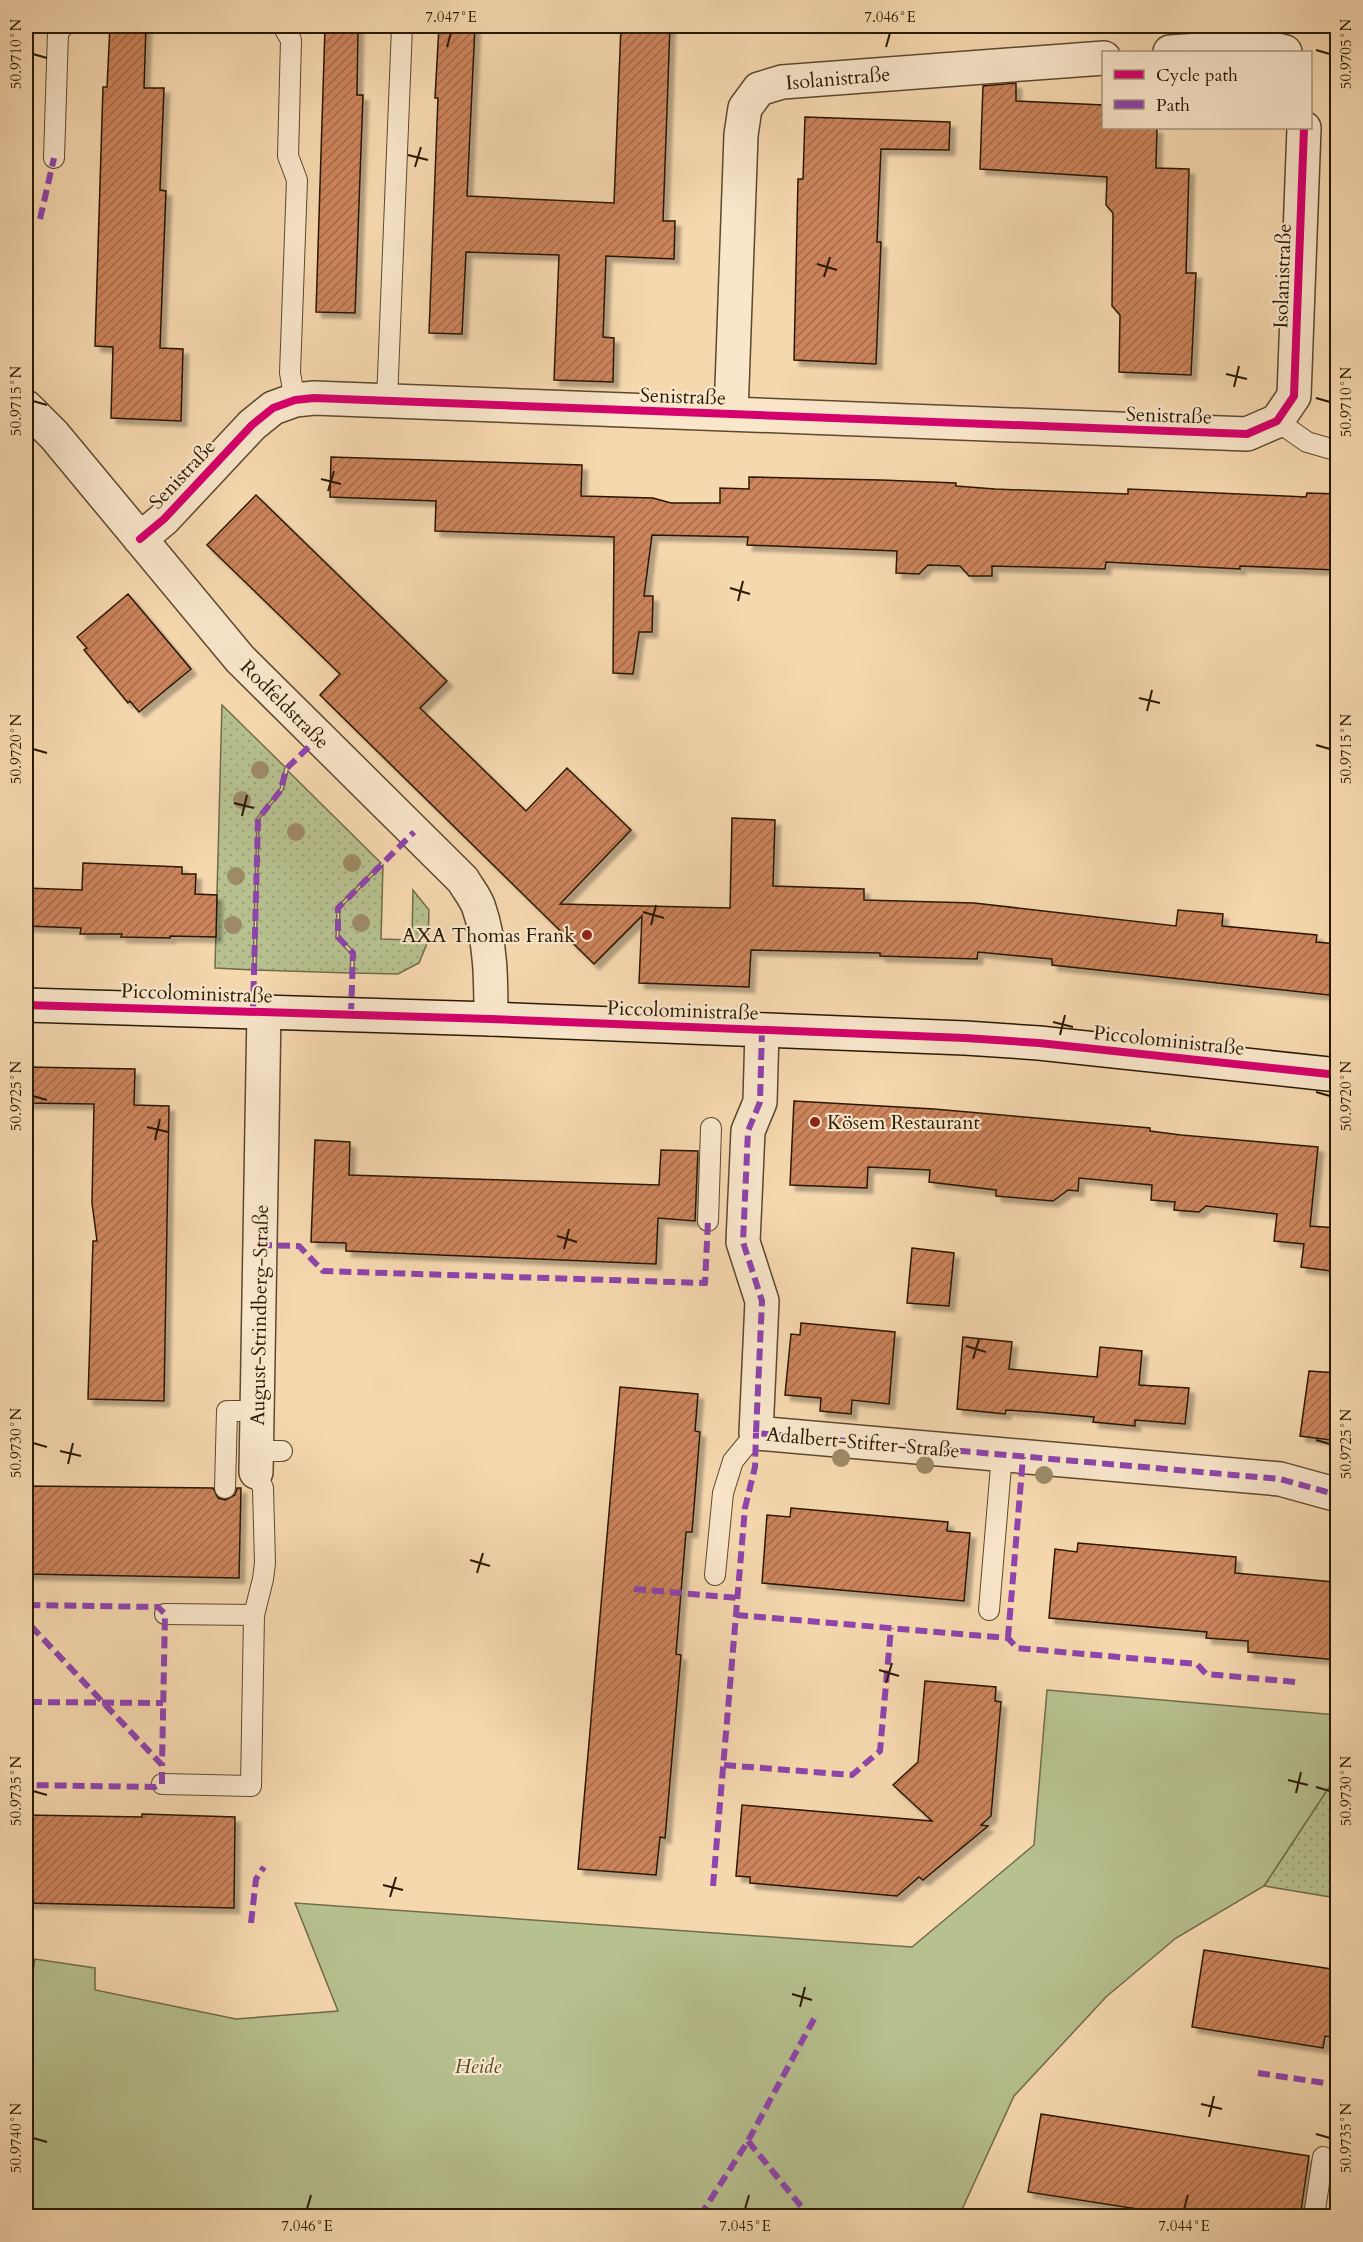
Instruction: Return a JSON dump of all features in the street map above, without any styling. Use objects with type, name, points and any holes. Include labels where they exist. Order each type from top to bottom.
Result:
[{"type":"street","points":[[1185,51],[1262,46],[1281,51]]},
{"type":"street","name":"Isolanistraße","points":[[731,414],[741,135],[745,108],[759,89],[782,82],[1102,57]]},
{"type":"street","name":"Isolanistraße","points":[[1277,421],[1294,396],[1304,129]]},
{"type":"street","name":"Senistraße","points":[[140,539],[164,519],[252,424],[273,408],[295,400],[314,398],[1247,434],[1277,421]]},
{"type":"street","name":"Rodfeldstraße","points":[[26,407],[54,435],[240,659],[463,880],[479,906],[487,938],[491,1019]]},
{"type":"street","name":"Piccoloministraße","points":[[26,1005],[264,1011],[965,1038],[1040,1043],[1338,1075]]},
{"type":"street","name":"August-Strindberg-Straße","points":[[264,1011],[257,1411],[265,1458]]},
{"type":"street","name":"Adalbert-Stifter-Straße","points":[[762,1030],[760,1102],[748,1131],[743,1242],[762,1301],[756,1433],[1280,1479],[1338,1495]]},
{"type":"lane","points":[[54,158],[58,32],[64,26]]},
{"type":"lane","points":[[283,26],[291,40],[288,156],[297,180],[290,373],[295,400]]},
{"type":"lane","points":[[387,401],[402,27]]},
{"type":"lane","points":[[1277,421],[1307,442],[1338,451]]},
{"type":"lane","points":[[708,1221],[711,1128]]},
{"type":"lane","points":[[709,1177],[746,1179]]},
{"type":"lane","points":[[225,1488],[227,1411],[257,1411]]},
{"type":"lane","points":[[715,1575],[726,1482],[733,1461],[756,1433]]},
{"type":"lane","points":[[989,1610],[1002,1454]]},
{"type":"lane","name":"August-Strindberg-Straße","points":[[162,1784],[251,1786],[254,1615],[265,1563],[263,1488],[265,1458]]},
{"type":"lane","points":[[165,1614],[254,1615]]},
{"type":"lane","points":[[1314,2217],[1323,2157]]},
{"type":"green space","points":[[222,705],[285,767],[280,789],[257,818],[253,970],[215,968]]},
{"type":"green space","points":[[288,771],[381,863],[337,907],[336,938],[351,954],[350,973],[256,970],[259,819],[283,790]]},
{"type":"green space","points":[[383,865],[381,939],[412,940],[413,890],[429,910],[428,941],[419,963],[398,974],[354,973],[354,952],[339,936],[340,908]]},
{"type":"green space","name":"Heide","points":[[1047,1690],[1337,1715],[1337,1775],[1264,1886],[1176,1938],[1106,1997],[1014,2096],[959,2216],[26,2216],[26,2012],[35,1959],[95,1968],[95,1990],[236,2019],[338,2011],[295,1903],[912,1947],[1034,1845]]},
{"type":"green space","points":[[1337,1775],[1337,1898],[1264,1886]]},
{"type":"building","points":[[110,26],[146,26],[144,88],[164,88],[160,190],[166,191],[160,348],[183,349],[181,421],[111,418],[113,347],[95,346],[103,87],[107,87]]},
{"type":"building","points":[[439,26],[475,26],[467,196],[614,203],[621,26],[670,26],[663,221],[675,221],[674,259],[606,256],[603,337],[614,338],[613,382],[554,380],[559,255],[466,252],[462,334],[429,333]]},
{"type":"building","points":[[325,27],[358,27],[357,95],[363,95],[355,313],[316,312]]},
{"type":"building","points":[[1016,83],[1016,101],[1102,105],[1102,129],[1157,129],[1156,168],[1189,169],[1186,273],[1196,273],[1191,375],[1119,372],[1120,315],[1112,306],[1113,213],[1106,205],[1107,177],[980,169],[983,86]]},
{"type":"building","points":[[805,117],[950,122],[949,150],[881,149],[877,242],[881,242],[876,364],[794,360],[798,179],[803,179]]},
{"type":"building","points":[[331,457],[582,465],[581,496],[653,498],[671,503],[720,503],[720,488],[749,489],[749,477],[956,483],[956,486],[995,489],[1128,494],[1128,489],[1306,497],[1307,493],[1338,494],[1336,570],[1240,566],[1240,569],[1106,562],[1105,569],[992,566],[992,576],[969,576],[960,566],[928,565],[919,574],[896,573],[897,551],[747,545],[748,537],[652,535],[644,596],[653,596],[652,632],[639,632],[633,674],[613,673],[614,537],[435,531],[436,501],[330,497]]},
{"type":"building","points":[[256,495],[447,681],[420,708],[526,811],[567,768],[631,830],[560,904],[730,908],[732,818],[775,820],[773,886],[864,889],[864,900],[974,903],[1176,926],[1178,910],[1223,914],[1222,926],[1317,935],[1316,942],[1338,944],[1338,996],[1052,965],[1052,959],[978,952],[977,959],[880,956],[880,953],[751,950],[749,987],[639,983],[642,916],[594,964],[320,695],[340,674],[207,545]]},
{"type":"building","points":[[128,594],[191,669],[139,712],[130,701],[128,703],[84,650],[87,648],[77,637]]},
{"type":"building","points":[[83,863],[182,867],[182,874],[196,874],[195,894],[217,895],[216,937],[121,937],[122,934],[80,934],[81,928],[26,926],[26,888],[82,890]]},
{"type":"building","points":[[26,1067],[135,1069],[134,1105],[169,1106],[164,1401],[88,1399],[93,1241],[97,1241],[92,1203],[94,1104],[26,1103]]},
{"type":"building","points":[[794,1101],[934,1109],[1150,1128],[1150,1131],[1181,1135],[1318,1147],[1310,1226],[1338,1228],[1338,1272],[1301,1267],[1304,1244],[1274,1241],[1277,1214],[1206,1206],[1199,1212],[1174,1210],[1175,1202],[1151,1200],[1152,1185],[1079,1178],[1078,1191],[1068,1190],[1053,1201],[996,1196],[996,1190],[929,1182],[930,1170],[868,1167],[867,1188],[790,1185]]},
{"type":"building","points":[[315,1140],[350,1142],[349,1175],[659,1185],[661,1150],[698,1151],[695,1221],[658,1218],[656,1264],[346,1251],[346,1243],[311,1242]]},
{"type":"building","points":[[912,1248],[954,1253],[949,1306],[907,1303]]},
{"type":"building","points":[[801,1323],[895,1332],[889,1404],[852,1400],[851,1414],[820,1411],[821,1398],[785,1395],[791,1334],[800,1335]]},
{"type":"building","points":[[963,1337],[1012,1342],[1009,1369],[1097,1377],[1100,1347],[1142,1351],[1139,1385],[1189,1388],[1185,1424],[1135,1420],[1135,1426],[1093,1422],[1094,1417],[1006,1410],[1005,1414],[957,1409]]},
{"type":"building","points":[[1309,1371],[1338,1373],[1338,1441],[1300,1436]]},
{"type":"building","points":[[620,1387],[698,1394],[695,1431],[700,1432],[692,1532],[686,1532],[676,1654],[681,1655],[665,1838],[660,1837],[656,1875],[578,1869]]},
{"type":"building","points":[[26,1486],[213,1488],[218,1498],[225,1500],[235,1495],[237,1488],[241,1488],[239,1578],[26,1574]]},
{"type":"building","points":[[791,1508],[948,1522],[947,1531],[970,1533],[964,1601],[762,1583],[767,1515],[790,1517]]},
{"type":"building","points":[[1078,1543],[1236,1557],[1235,1573],[1334,1582],[1334,1590],[1338,1591],[1338,1660],[1248,1652],[1248,1641],[1206,1638],[1207,1632],[1049,1618],[1055,1549],[1077,1552]]},
{"type":"building","points":[[925,1681],[996,1687],[995,1701],[1001,1702],[991,1816],[981,1825],[988,1826],[923,1880],[919,1877],[897,1896],[750,1883],[750,1877],[736,1876],[742,1805],[932,1821],[893,1785],[918,1762]]},
{"type":"building","points":[[142,1814],[235,1817],[234,1908],[26,1903],[26,1815],[142,1817]]},
{"type":"building","points":[[1204,1950],[1338,1970],[1338,2038],[1325,2036],[1323,2048],[1192,2027]]},
{"type":"building","points":[[1041,2114],[1309,2156],[1300,2217],[1189,2217],[1028,2192]]},
{"type":"marked path","points":[[40,219],[54,158]]},
{"type":"marked path","points":[[253,1011],[258,819],[281,790],[286,769],[318,738]]},
{"type":"marked path","points":[[351,1015],[353,953],[338,937],[338,908],[414,832]]},
{"type":"marked path","points":[[762,1030],[760,1102],[748,1131],[743,1242],[762,1301],[756,1433],[1280,1479],[1338,1495]]},
{"type":"marked path","points":[[260,1245],[299,1246],[323,1271],[705,1283],[708,1221]]},
{"type":"marked path","points":[[713,1886],[745,1508],[755,1467],[756,1433]]},
{"type":"marked path","points":[[1008,1638],[1023,1457]]},
{"type":"marked path","points":[[634,1589],[738,1598]]},
{"type":"marked path","points":[[31,1626],[162,1765],[162,1784],[155,1787],[28,1785],[31,1605],[158,1607],[165,1614],[162,1765]]},
{"type":"marked path","points":[[736,1615],[1008,1638],[1017,1648],[1197,1664],[1206,1674],[1296,1682]]},
{"type":"marked path","points":[[724,1765],[852,1775],[880,1751],[891,1628]]},
{"type":"marked path","points":[[30,1702],[163,1703]]},
{"type":"marked path","points":[[251,1923],[256,1879],[264,1867]]},
{"type":"marked path","points":[[700,2216],[748,2141],[815,2017]]},
{"type":"marked path","points":[[1258,2073],[1338,2085]]},
{"type":"marked path","points":[[748,2141],[809,2216]]},
{"type":"cycle path","points":[[140,539],[164,519],[252,425],[273,408],[295,400],[314,398],[1247,434],[1277,421],[1294,396],[1304,129]]},
{"type":"cycle path","points":[[26,1005],[491,1019],[965,1038],[1039,1043],[1338,1075]]},
{"type":"place","name":"AXA Thomas Frank","points":[[587,935]]},
{"type":"place","name":"Kösem Restaurant","points":[[815,1122]]}]
